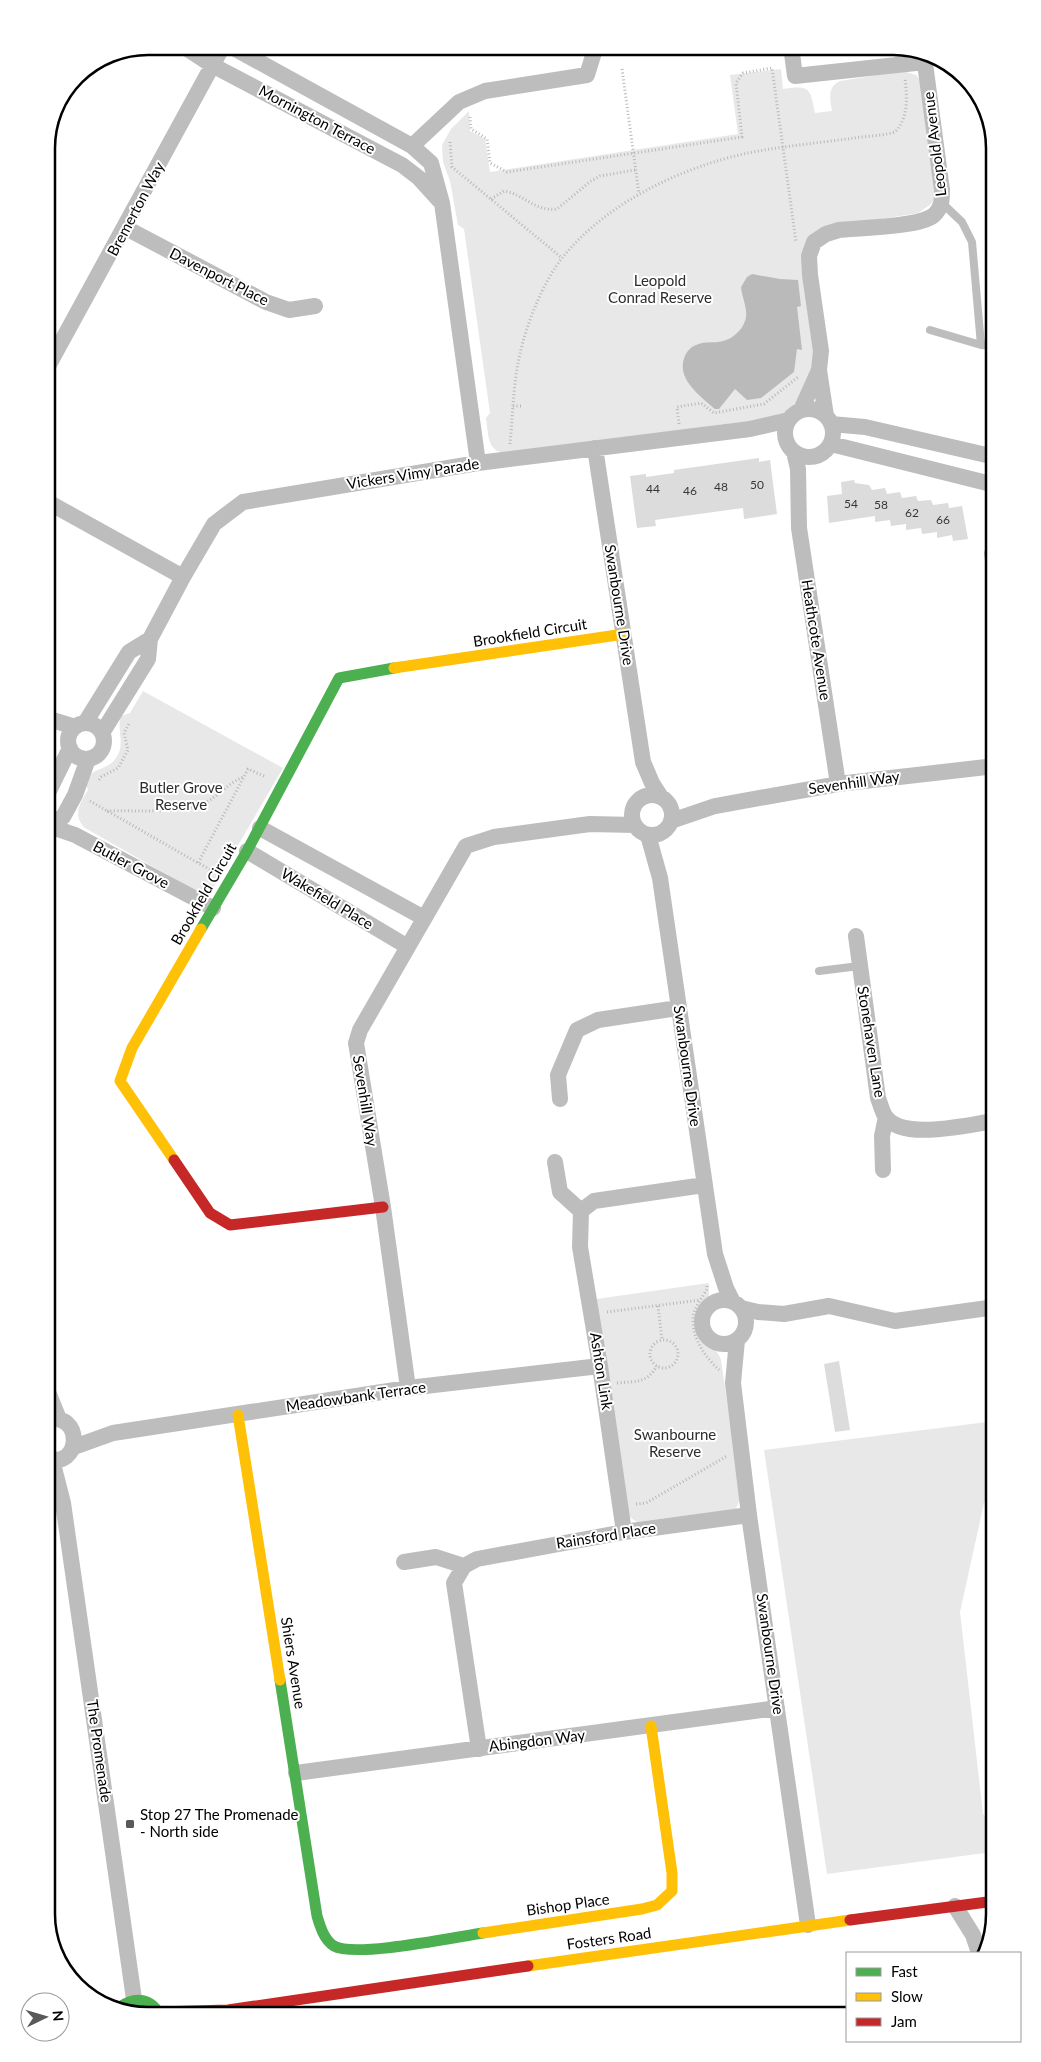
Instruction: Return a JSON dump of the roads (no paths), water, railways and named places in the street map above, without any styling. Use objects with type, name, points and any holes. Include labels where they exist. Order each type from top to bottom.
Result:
[{"type":"street","name":"Mornington Terrace","points":[[197,55],[212,65],[402,165],[419,178],[442,204]]},
{"type":"street","name":"Bremerton Way","points":[[55,354],[126,228],[218,55]]},
{"type":"street","name":"Mornington Terrace","points":[[246,55],[412,146],[431,163],[442,204],[478,463]]},
{"type":"street","points":[[412,146],[458,102],[485,91],[587,75],[593,55]]},
{"type":"street","points":[[792,55],[795,76],[921,60]]},
{"type":"street","name":"Leopold Avenue","points":[[829,420],[819,370],[821,351],[809,256],[814,242],[826,234],[839,230],[921,221],[934,215],[942,203],[942,190],[925,61]]},
{"type":"street","name":"Davenport Place","points":[[126,228],[266,302],[289,310],[316,306]]},
{"type":"street","name":"Leopold Avenue","points":[[795,415],[819,370]]},
{"type":"street","points":[[986,454],[829,420],[815,410],[795,415],[786,426],[790,446],[806,457],[825,450],[986,482]]},
{"type":"street","name":"Vickers Vimy Parade","points":[[102,733],[148,659],[150,639],[214,524],[243,502],[478,463],[750,428],[795,415]]},
{"type":"street","points":[[825,450],[833,438],[829,420]]},
{"type":"street","name":"Vickers Vimy Parade","points":[[750,428],[790,446]]},
{"type":"street","name":"Heathcote Avenue","points":[[790,446],[798,469],[800,494],[799,528],[838,784]]},
{"type":"street","name":"Swanbourne Drive","points":[[595,448],[643,762],[648,821],[660,878],[715,1254],[726,1288],[737,1305]]},
{"type":"street","name":"Heathcote Avenue","points":[[800,494],[809,469],[825,450]]},
{"type":"street","points":[[55,506],[183,577]]},
{"type":"street","name":"Brookfield Circuit","points":[[383,1207],[230,1225],[210,1213],[120,1080],[132,1048],[260,828],[339,678],[624,634]]},
{"type":"street","points":[[55,777],[74,735],[128,652],[150,639]]},
{"type":"street","points":[[55,723],[74,735]]},
{"type":"street","points":[[55,728],[74,735],[95,725],[102,733],[104,745],[102,750],[93,758],[88,759],[77,756],[74,735]]},
{"type":"street","points":[[55,820],[63,817],[75,794],[88,759]]},
{"type":"street","name":"Swanbourne Drive","points":[[643,762],[652,783],[665,801]]},
{"type":"street","name":"Sevenhill Way","points":[[408,1388],[383,1207],[356,1043],[360,1030],[466,846],[494,837],[590,824],[648,821],[715,806],[838,784],[986,767]]},
{"type":"street","name":"Sevenhill Way","points":[[648,821],[647,796],[665,801],[715,806]]},
{"type":"street","points":[[648,821],[671,810],[665,801]]},
{"type":"street","name":"Butler Grove","points":[[55,827],[75,835],[213,908]]},
{"type":"street","name":"Wakefield Place","points":[[260,828],[424,918]]},
{"type":"street","name":"Wakefield Place","points":[[246,852],[408,947]]},
{"type":"street","name":"Stonehaven Lane","points":[[856,936],[878,1098],[886,1117],[899,1127],[918,1131],[986,1122]]},
{"type":"street","points":[[560,1099],[558,1075],[577,1030],[598,1020],[678,1008]]},
{"type":"street","name":"Stonehaven Lane","points":[[883,1170],[882,1136],[886,1117]]},
{"type":"street","points":[[555,1162],[560,1192],[581,1211],[594,1201],[704,1185]]},
{"type":"street","name":"Ashton Link","points":[[581,1211],[580,1247],[600,1366],[624,1532]]},
{"type":"street","name":"Swanbourne Drive","points":[[707,1302],[715,1254]]},
{"type":"street","points":[[784,1314],[734,1339],[708,1337],[704,1330],[707,1302],[722,1300],[758,1312],[784,1314],[829,1306],[895,1321],[986,1308]]},
{"type":"street","points":[[734,1339],[746,1320],[737,1305]]},
{"type":"street","name":"Swanbourne Drive","points":[[734,1339],[733,1383],[749,1515],[808,1925]]},
{"type":"street","name":"Meadowbank Terrace","points":[[72,1430],[113,1433],[408,1388],[600,1366]]},
{"type":"street","name":"Shiers Avenue","points":[[238,1415],[317,1916]]},
{"type":"street","points":[[55,1421],[68,1424],[72,1430]]},
{"type":"street","name":"The Promenade","points":[[72,1430],[75,1436],[59,1456],[63,1503],[134,1999]]},
{"type":"street","name":"Meadowbank Terrace","points":[[59,1456],[113,1433]]},
{"type":"street","name":"Rainsford Place","points":[[464,1566],[485,1557],[624,1532],[749,1515]]},
{"type":"street","points":[[404,1562],[436,1557],[464,1566],[454,1583],[479,1749]]},
{"type":"street","name":"Abingdon Way","points":[[296,1774],[777,1708]]},
{"type":"street","name":"Bishop Place","points":[[317,1916],[324,1937],[335,1946],[348,1950],[368,1950],[642,1910],[657,1904],[672,1891],[672,1873],[651,1726]]},
{"type":"street","name":"Fosters Road","points":[[248,2007],[808,1925],[986,1902]]},
{"type":"street","points":[[955,1906],[973,1935],[978,1950]]},
{"type":"street","points":[[124,2004],[134,1999],[142,1999],[150,2002],[154,2007]]},
{"type":"lane","points":[[942,203],[962,222],[972,242],[982,345]]},
{"type":"lane","points":[[930,330],[986,345]]},
{"type":"lane","name":"Stonehaven Lane","points":[[819,971],[859,966]]},
{"type":"place","name":"Stop 27 The Promenade - North side","points":[[130,1824]]},
{"type":"park label","name":"Leopold Conrad Reserve","points":[[660,290]]},
{"type":"park label","name":"Butler Grove Reserve","points":[[181,796]]},
{"type":"park label","name":"Swanbourne Reserve","points":[[675,1444]]}]
